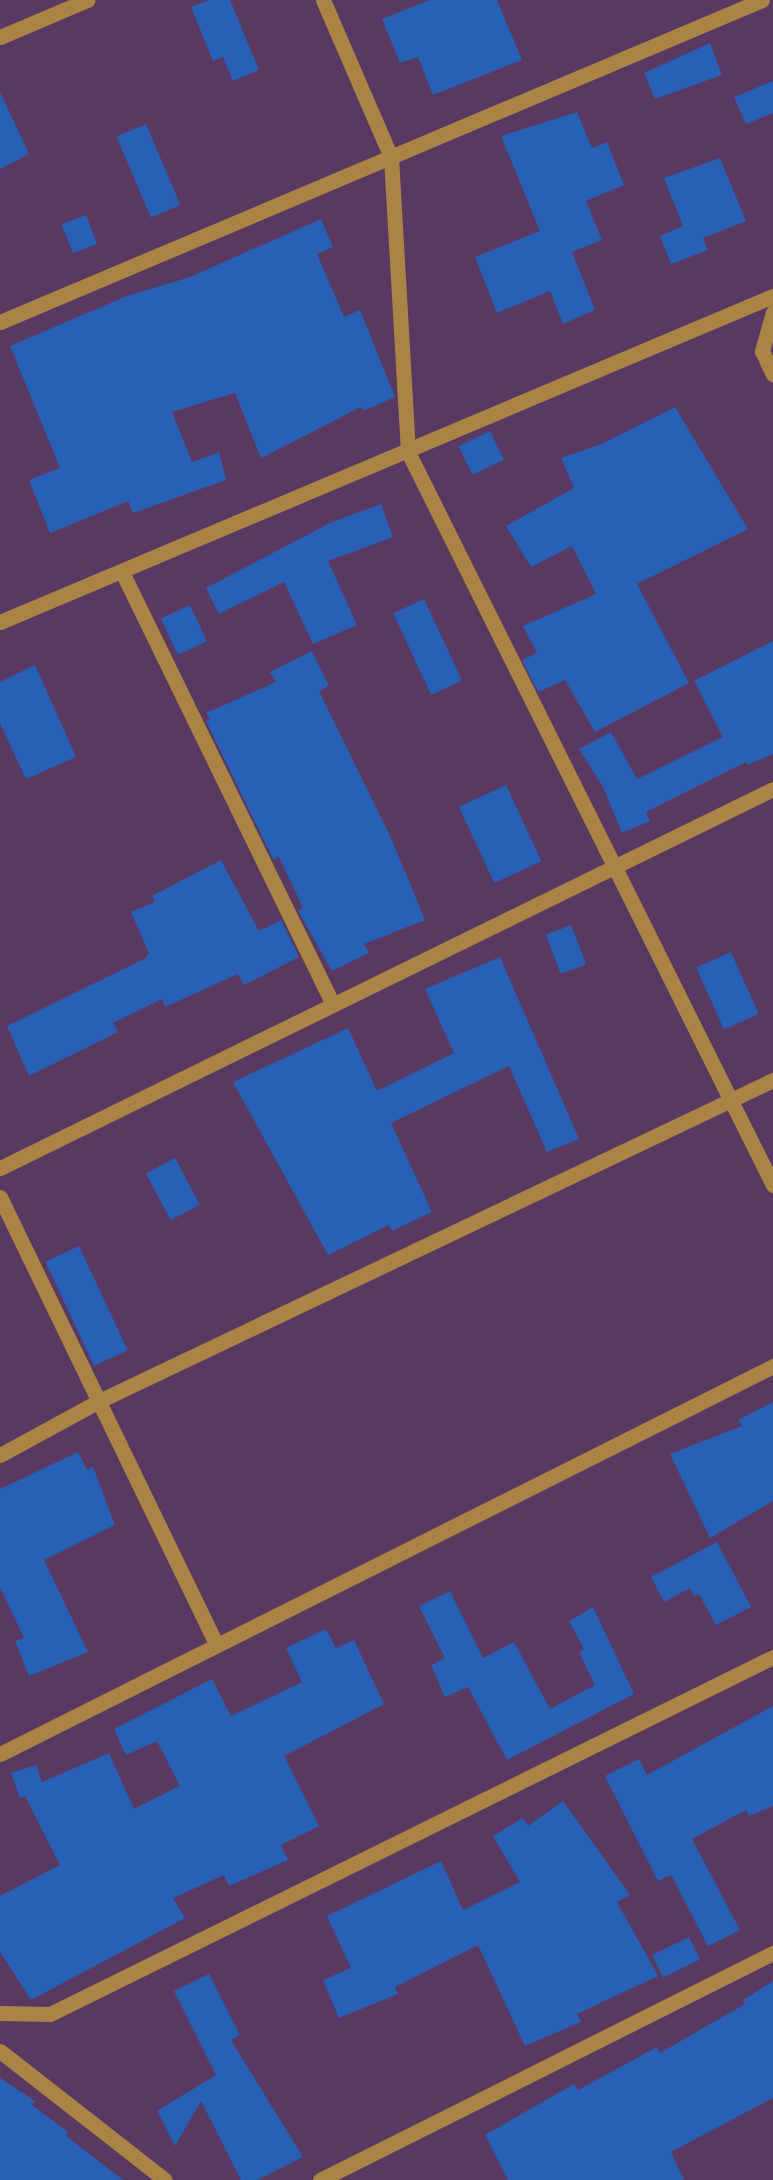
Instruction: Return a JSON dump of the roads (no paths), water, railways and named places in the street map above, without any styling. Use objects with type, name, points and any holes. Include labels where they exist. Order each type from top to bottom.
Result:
[{"type":"street","points":[[0,37],[87,0]]},
{"type":"street","points":[[323,0],[391,157],[408,452],[773,1185]]},
{"type":"street","points":[[0,322],[762,0]]},
{"type":"street","points":[[0,622],[123,574],[773,296]]},
{"type":"street","points":[[773,312],[762,351],[773,375]]},
{"type":"street","points":[[123,574],[333,1004]]},
{"type":"street","points":[[0,1168],[773,789]]},
{"type":"street","points":[[0,1455],[99,1401],[773,1080]]},
{"type":"street","points":[[0,1197],[218,1645]]},
{"type":"street","points":[[0,1754],[773,1366]]},
{"type":"street","points":[[0,2013],[50,2014],[773,1657]]},
{"type":"street","points":[[320,2180],[773,1953]]},
{"type":"street","points":[[0,2050],[165,2180]]}]
